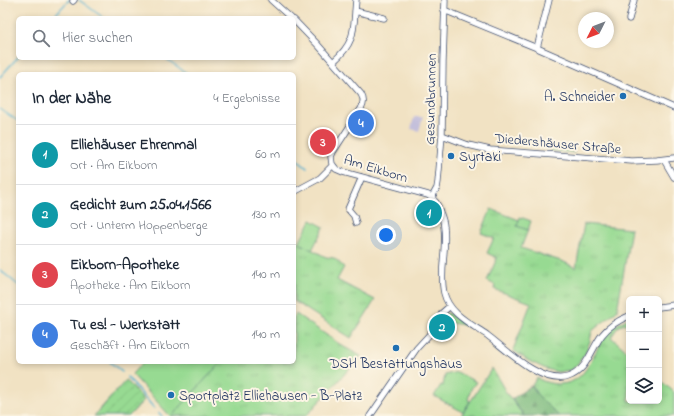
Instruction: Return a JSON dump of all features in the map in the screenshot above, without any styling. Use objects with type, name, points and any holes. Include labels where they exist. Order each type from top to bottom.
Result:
[{"type":"street","points":[[271,0],[289,16]]},
{"type":"street","points":[[333,62],[342,55],[350,43],[354,31],[356,0]]},
{"type":"street","name":"Gesundbrunnen","points":[[432,197],[437,188],[438,182],[442,135],[445,0]]},
{"type":"street","points":[[537,48],[549,0]]},
{"type":"street","points":[[629,19],[634,0]]},
{"type":"street","points":[[444,10],[537,48],[674,108]]},
{"type":"street","points":[[355,12],[384,18]]},
{"type":"street","name":"Am Eikborn","points":[[296,22],[311,37],[362,96],[363,102],[361,110],[333,152],[331,160],[333,166],[336,169],[349,174],[432,197]]},
{"type":"street","name":"Diedershäuser Straße","points":[[442,135],[490,150],[632,161],[664,160],[674,158]]},
{"type":"street","points":[[664,160],[674,177]]},
{"type":"street","points":[[296,191],[320,178],[333,166]]},
{"type":"street","points":[[356,223],[354,216],[348,209],[362,177]]},
{"type":"street","points":[[432,197],[439,208],[444,226],[443,284],[445,297],[450,306],[458,315],[487,335],[520,362],[545,375],[560,378],[570,376],[580,370],[602,335],[610,326],[626,318]]},
{"type":"street","points":[[662,307],[674,305]]},
{"type":"street","points":[[370,416],[417,348],[437,324],[442,313],[450,306]]},
{"type":"shaded area","points":[[414,117],[423,117],[419,131],[411,129]]},
{"type":"green space","points":[[550,142],[552,144],[575,153],[550,151]]},
{"type":"green space","points":[[491,209],[519,220],[517,226],[528,230],[521,248],[564,262],[576,268],[584,224],[631,229],[617,311],[592,331],[585,354],[571,370],[558,372],[546,369],[527,360],[513,350],[531,303],[494,289],[495,285],[487,281],[497,258],[487,253],[494,238],[481,233]]},
{"type":"green space","points":[[520,217],[531,221],[528,230],[517,226]]},
{"type":"green space","points":[[311,220],[324,227],[312,250],[299,243]]},
{"type":"green space","points":[[296,241],[326,257],[334,258],[344,267],[337,280],[375,300],[351,338],[296,302]]},
{"type":"green space","points":[[449,313],[467,326],[448,324],[443,327],[440,326],[439,324],[443,315]]},
{"type":"green space","points":[[296,314],[344,347],[361,356],[306,416],[172,416],[219,364],[296,364]]},
{"type":"green space","points":[[626,320],[626,323],[618,327],[611,337],[626,350],[626,404],[662,404],[662,382],[674,392],[674,416],[559,416],[536,393],[532,385],[537,378],[542,381],[560,384],[569,382],[583,373],[608,331]]},
{"type":"green space","name":"Sportplatz Elliehausen - B-Platz","points":[[141,364],[219,364],[172,416],[170,416],[132,374]]},
{"type":"green space","points":[[492,368],[507,394],[524,416],[461,416]]},
{"type":"green space","points":[[457,372],[476,382],[471,389],[468,400],[470,401],[463,412],[434,396],[441,385],[443,386],[445,375]]},
{"type":"green space","points":[[126,380],[144,400],[129,416],[94,416]]},
{"type":"green space","points":[[532,385],[536,393],[559,416],[524,416],[512,399]]},
{"type":"waterway","points":[[54,16],[69,0]]},
{"type":"waterway","points":[[79,0],[101,16]]},
{"type":"waterway","points":[[0,77],[16,59]]},
{"type":"waterway","points":[[168,60],[185,72]]},
{"type":"waterway","points":[[0,109],[16,120]]},
{"type":"waterway","points":[[296,159],[307,168]]},
{"type":"waterway","points":[[0,270],[16,283]]},
{"type":"waterway","points":[[112,364],[122,372]]},
{"type":"waterway","points":[[127,377],[154,408]]},
{"type":"waterway","points":[[159,413],[162,416]]},
{"type":"place","name":"A. Schneider","points":[[623,96]]},
{"type":"place","name":"Tu es! - Werkstatt","points":[[361,123]]},
{"type":"place","name":"Eikborn-Apotheke","points":[[323,142]]},
{"type":"place","name":"Syrtaki","points":[[451,156]]},
{"type":"place","name":"Elliehäuser Ehrenmal","points":[[429,213]]},
{"type":"place","name":"Gedicht zum 25.04.1566","points":[[442,327]]},
{"type":"place","name":"DSH Bestattungshaus","points":[[396,348]]},
{"type":"place","name":"Sportplatz Elliehausen - B-Platz","points":[[171,395]]}]
